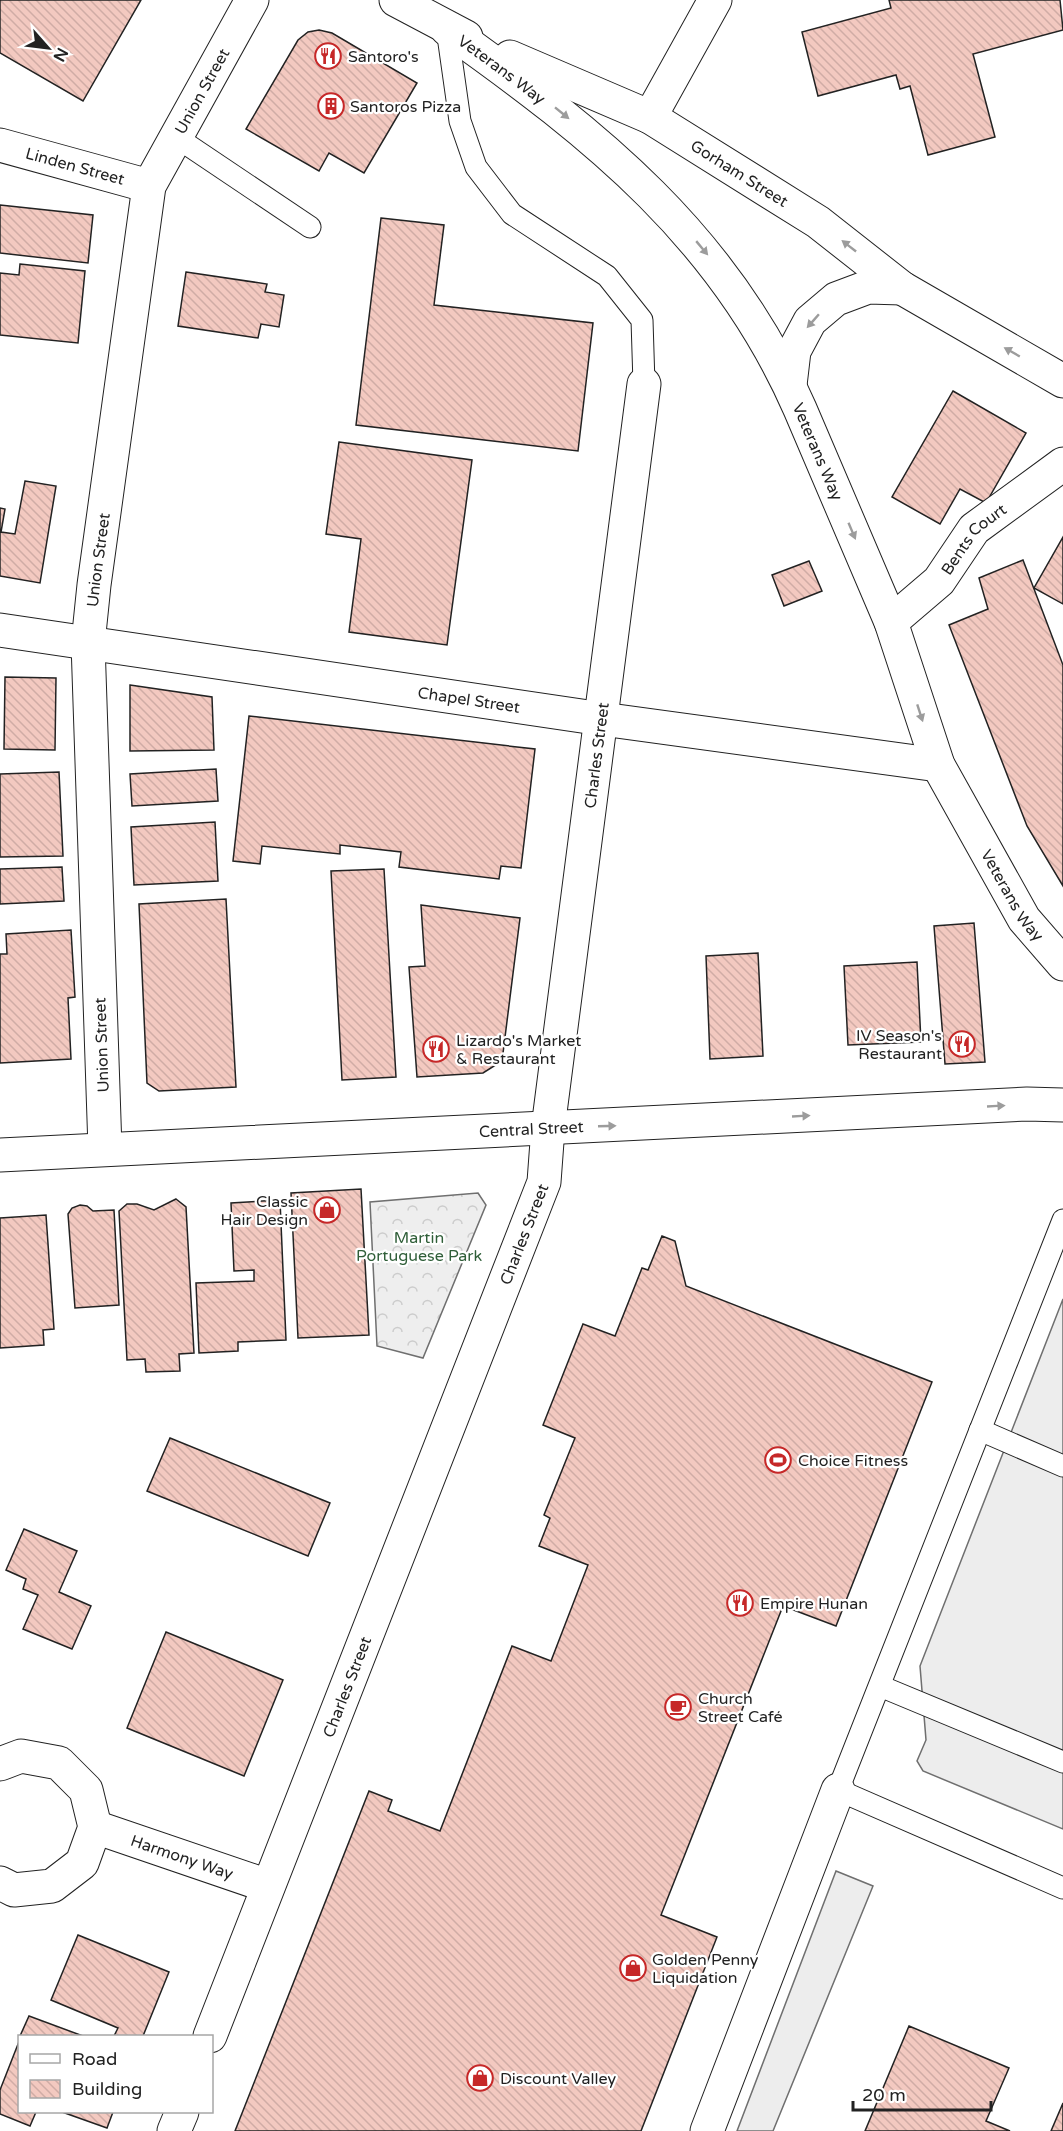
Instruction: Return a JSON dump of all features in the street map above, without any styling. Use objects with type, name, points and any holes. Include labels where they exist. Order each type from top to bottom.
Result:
[{"type":"street","name":"Union Street","points":[[105,1149],[88,643],[149,186],[252,0]]},
{"type":"street","name":"Gorham Street","points":[[396,0],[447,29],[650,117],[818,222],[902,288],[1063,381]]},
{"type":"street","points":[[650,117],[715,0]]},
{"type":"street","name":"Veterans Way","points":[[447,29],[542,96],[594,139],[676,217],[724,275],[790,385],[891,622],[938,765],[1024,919],[1063,964]]},
{"type":"street","name":"Linden Street","points":[[0,145],[149,186]]},
{"type":"street","points":[[790,385],[794,351],[810,321],[836,299],[868,287],[902,288]]},
{"type":"street","name":"Charles Street","points":[[211,2035],[544,1182],[548,1128],[644,384]]},
{"type":"street","name":"Bents Court","points":[[891,622],[939,581],[974,529],[1063,464]]},
{"type":"street","name":"Chapel Street","points":[[0,630],[602,719],[938,765]]},
{"type":"street","name":"Central Street","points":[[0,1155],[1027,1104],[1063,1106]]},
{"type":"street","points":[[0,1764],[21,1756],[59,1763],[86,1790],[95,1827],[82,1863],[52,1886],[14,1890],[0,1883]]},
{"type":"street","points":[[707,2131],[838,1790]]},
{"type":"street","name":"Harmony Way","points":[[95,1827],[268,1886]]},
{"type":"street","points":[[174,2131],[182,2113]]},
{"type":"lane","points":[[447,29],[460,121],[476,167],[512,214],[607,276],[642,320],[644,384]]},
{"type":"lane","points":[[176,137],[310,227]]},
{"type":"lane","points":[[1063,1220],[838,1790],[1063,1888]]},
{"type":"lane","points":[[980,1430],[1063,1466]]},
{"type":"lane","points":[[880,1686],[1063,1762]]},
{"type":"green space","name":"Martin Portuguese Park","points":[[478,1193],[486,1205],[423,1358],[377,1346],[370,1202]]},
{"type":"shaded area","points":[[1063,1299],[1063,1829],[923,1771],[917,1761],[926,1740],[920,1666]]},
{"type":"shaded area","points":[[836,1871],[873,1886],[773,2131],[737,2131]]},
{"type":"building","points":[[0,0],[141,0],[83,101],[0,53]]},
{"type":"building","points":[[889,0],[1060,0],[1063,30],[973,54],[995,137],[928,155],[910,86],[900,89],[896,75],[818,96],[802,32],[891,8]]},
{"type":"building","name":"Santoros Pizza","points":[[319,30],[332,33],[417,83],[364,173],[329,153],[319,171],[246,129],[298,40],[308,32]]},
{"type":"building","points":[[0,205],[93,215],[88,263],[0,253]]},
{"type":"building","points":[[381,218],[444,225],[434,305],[593,323],[578,451],[356,425]]},
{"type":"building","points":[[20,264],[85,271],[78,343],[0,335],[0,273],[19,275]]},
{"type":"building","points":[[186,272],[267,284],[265,292],[284,295],[279,327],[261,324],[258,338],[178,326]]},
{"type":"building","points":[[953,391],[1026,433],[986,503],[960,489],[940,524],[892,497]]},
{"type":"building","points":[[339,442],[472,460],[447,645],[349,632],[361,539],[326,534]]},
{"type":"building","points":[[25,481],[56,486],[40,583],[0,576],[0,508],[5,509],[1,532],[15,534]]},
{"type":"building","points":[[1063,537],[1063,604],[1034,588]]},
{"type":"building","points":[[1023,560],[1063,665],[1063,886],[1027,826],[949,625],[988,609],[979,578]]},
{"type":"building","points":[[809,561],[822,591],[784,606],[772,575]]},
{"type":"building","points":[[5,677],[56,678],[55,750],[4,749]]},
{"type":"building","points":[[130,685],[212,697],[214,750],[130,751]]},
{"type":"building","points":[[249,716],[535,749],[521,868],[501,866],[499,879],[399,867],[401,852],[340,845],[340,854],[262,846],[260,864],[233,861]]},
{"type":"building","points":[[216,769],[218,801],[132,806],[130,774]]},
{"type":"building","points":[[59,772],[63,856],[0,857],[0,774]]},
{"type":"building","points":[[215,822],[218,881],[134,885],[131,827]]},
{"type":"building","points":[[62,867],[64,901],[0,904],[0,869]]},
{"type":"building","points":[[384,869],[396,1077],[342,1080],[331,871]]},
{"type":"building","points":[[226,899],[236,1087],[159,1091],[147,1083],[139,904]]},
{"type":"building","points":[[421,905],[520,918],[502,1061],[483,1073],[417,1077],[409,967],[425,966]]},
{"type":"building","points":[[974,923],[985,1062],[945,1064],[934,926]]},
{"type":"building","points":[[71,930],[75,997],[68,998],[71,1059],[0,1063],[0,954],[7,954],[6,934]]},
{"type":"building","points":[[758,953],[763,1056],[710,1059],[706,956]]},
{"type":"building","points":[[917,962],[921,1042],[848,1045],[844,966]]},
{"type":"building","points":[[361,1189],[369,1335],[298,1338],[291,1193]]},
{"type":"building","points":[[176,1199],[186,1207],[194,1353],[179,1354],[180,1371],[146,1372],[145,1359],[127,1360],[119,1211],[127,1204],[137,1204],[154,1210]]},
{"type":"building","points":[[280,1200],[286,1340],[238,1342],[238,1351],[199,1353],[196,1283],[254,1281],[254,1270],[234,1271],[231,1203]]},
{"type":"building","points":[[80,1205],[87,1206],[93,1211],[114,1210],[119,1305],[75,1308],[68,1214],[72,1208]]},
{"type":"building","points":[[46,1215],[54,1329],[43,1330],[44,1345],[0,1348],[0,1218]]},
{"type":"building","points":[[662,1236],[675,1241],[686,1286],[932,1382],[836,1626],[783,1606],[661,1915],[717,1937],[641,2131],[235,2131],[369,1791],[392,1800],[388,1811],[440,1831],[512,1646],[551,1661],[588,1565],[539,1546],[550,1518],[544,1515],[575,1438],[543,1425],[583,1324],[615,1336],[642,1268],[648,1270]]},
{"type":"building","points":[[170,1438],[330,1503],[308,1556],[147,1491]]},
{"type":"building","points":[[24,1529],[77,1551],[59,1592],[91,1606],[72,1649],[23,1629],[38,1595],[23,1589],[26,1579],[6,1570]]},
{"type":"building","points":[[166,1632],[283,1680],[244,1776],[127,1728]]},
{"type":"building","points":[[78,1935],[169,1972],[143,2035],[114,2035],[118,2028],[51,2000]]},
{"type":"building","points":[[29,2016],[80,2035],[20,2035]]},
{"type":"building","points":[[909,2026],[1009,2068],[986,2121],[1010,2131],[865,2131]]},
{"type":"building","points":[[18,2044],[18,2113],[36,2113],[30,2126],[0,2114],[0,2090]]},
{"type":"building","points":[[1063,2103],[1063,2131],[1051,2131]]},
{"type":"building","points":[[65,2113],[113,2113],[107,2128]]},
{"type":"place","name":"Santoro's","points":[[328,56]]},
{"type":"place","name":"Santoros Pizza","points":[[331,106]]},
{"type":"place","name":"IV Season's Restaurant","points":[[962,1044]]},
{"type":"place","name":"Lizardo's Market & Restaurant","points":[[436,1049]]},
{"type":"place","name":"Classic Hair Design","points":[[327,1210]]},
{"type":"place","name":"Choice Fitness","points":[[778,1460]]},
{"type":"place","name":"Empire Hunan","points":[[740,1603]]},
{"type":"place","name":"Church Street Café","points":[[678,1707]]},
{"type":"place","name":"Golden Penny Liquidation","points":[[633,1968]]},
{"type":"place","name":"Discount Valley","points":[[480,2078]]}]
